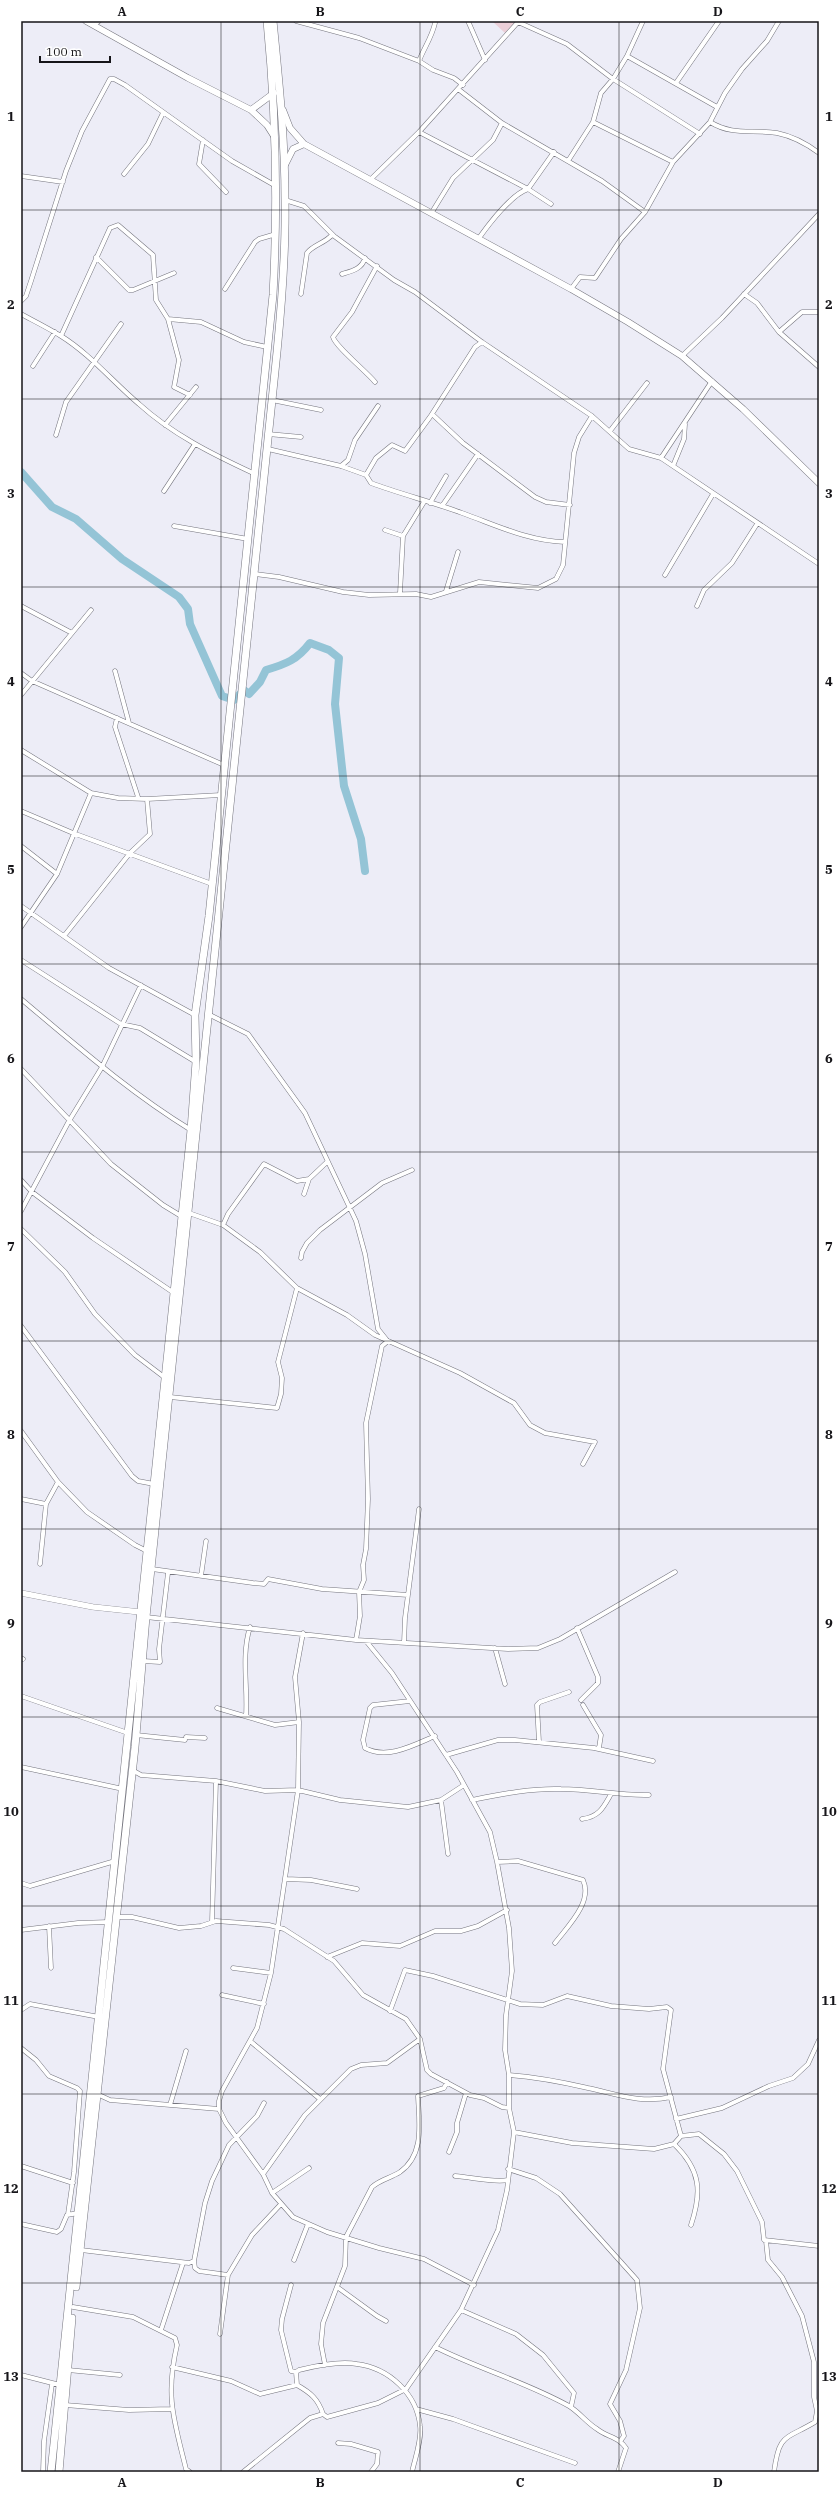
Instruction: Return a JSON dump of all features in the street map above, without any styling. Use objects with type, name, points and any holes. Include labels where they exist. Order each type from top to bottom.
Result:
[{"type":"highway","points":[[59,2472],[73,2307],[81,2250],[84,2161],[128,1733],[143,1615],[152,1570],[164,1377],[174,1293],[196,1062],[196,1016],[209,916],[267,347],[276,234],[276,139],[274,93],[267,21]]},
{"type":"highway","points":[[51,2472],[79,2213],[84,2188],[97,2094],[136,1735],[143,1661],[143,1615],[147,1551],[154,1484],[160,1460],[170,1398],[268,449],[268,434],[282,289],[285,200],[281,103],[272,21]]},
{"type":"highway","points":[[250,516],[260,517]]},
{"type":"highway","points":[[209,916],[220,917]]},
{"type":"highway","points":[[183,1195],[191,1196]]},
{"type":"main road","points":[[86,21],[97,23],[251,110],[267,125],[276,139]]},
{"type":"main road","points":[[251,110],[274,93]]},
{"type":"main road","points":[[281,103],[290,128],[304,144],[432,212],[571,289],[628,322],[682,356],[712,381],[819,483]]},
{"type":"main road","points":[[284,166],[293,149],[304,144]]},
{"type":"street","points":[[296,21],[359,38],[419,61],[433,70],[454,78],[463,85]]},
{"type":"street","points":[[468,21],[485,60]]},
{"type":"street","points":[[568,161],[593,122],[601,93],[614,79],[627,56],[643,21]]},
{"type":"street","points":[[676,83],[719,21]]},
{"type":"street","points":[[571,289],[580,277],[595,278],[621,240],[645,212],[673,162],[710,122],[717,107],[779,21]]},
{"type":"street","points":[[370,180],[419,132],[519,22],[567,44],[614,79],[700,134]]},
{"type":"street","points":[[419,61],[425,45],[432,35],[435,23]]},
{"type":"street","points":[[627,56],[717,107]]},
{"type":"street","points":[[21,301],[26,296],[63,182],[82,131],[110,79],[114,79],[125,85],[232,161],[276,186]]},
{"type":"street","points":[[458,89],[502,123],[602,181],[645,212]]},
{"type":"street","points":[[124,174],[148,144],[163,113]]},
{"type":"street","points":[[593,122],[673,162]]},
{"type":"street","points":[[710,122],[722,130],[777,133],[808,145],[819,153]]},
{"type":"street","points":[[432,212],[453,178],[472,162],[493,140],[502,123]]},
{"type":"street","points":[[419,132],[472,162],[528,189],[551,204]]},
{"type":"street","points":[[203,140],[199,164],[226,192]]},
{"type":"street","points":[[479,238],[498,212],[521,191],[528,189],[554,152]]},
{"type":"street","points":[[21,176],[63,182]]},
{"type":"street","points":[[285,200],[304,206],[334,236],[482,342],[592,416],[629,449],[661,458],[757,524],[819,564]]},
{"type":"street","points":[[682,356],[744,294],[819,214]]},
{"type":"street","points":[[61,336],[110,228],[121,226],[151,251],[155,275],[154,282],[156,300],[168,319],[179,360],[174,387],[190,395]]},
{"type":"street","points":[[225,289],[255,242],[259,239],[276,234]]},
{"type":"street","points":[[301,294],[307,253],[332,235],[334,236]]},
{"type":"street","points":[[96,257],[129,290],[133,290],[174,273]]},
{"type":"street","points":[[342,274],[357,269],[364,263],[365,258]]},
{"type":"street","points":[[375,382],[354,359],[336,345],[333,337],[334,332],[352,312],[377,266]]},
{"type":"street","points":[[744,294],[757,303],[779,332],[819,367]]},
{"type":"street","points":[[779,332],[802,312],[819,312]]},
{"type":"street","points":[[21,314],[61,336],[139,405],[165,425],[195,444],[253,473]]},
{"type":"street","points":[[168,319],[201,322],[244,342],[267,347]]},
{"type":"street","points":[[56,436],[66,402],[121,324]]},
{"type":"street","points":[[33,366],[54,332]]},
{"type":"street","points":[[366,475],[376,458],[392,445],[405,451],[432,414],[475,347],[482,342]]},
{"type":"street","points":[[661,458],[685,424],[712,381]]},
{"type":"street","points":[[610,432],[647,383]]},
{"type":"street","points":[[165,425],[196,387]]},
{"type":"street","points":[[272,400],[320,410]]},
{"type":"street","points":[[341,466],[348,460],[355,440],[378,406]]},
{"type":"street","points":[[432,414],[448,430],[535,497],[546,502],[570,505]]},
{"type":"street","points":[[255,574],[279,577],[343,592],[369,595],[400,594],[431,597],[446,591],[479,582],[526,589],[538,588],[550,584],[560,574],[570,505],[574,453],[579,437],[592,416]]},
{"type":"street","points":[[673,466],[684,439],[685,424]]},
{"type":"street","points":[[268,434],[301,437]]},
{"type":"street","points":[[164,491],[195,444]]},
{"type":"street","points":[[268,449],[341,466],[366,475],[371,483],[430,504],[442,506],[520,535],[552,542],[565,542]]},
{"type":"street","points":[[442,506],[478,454]]},
{"type":"street","points":[[430,504],[446,476]]},
{"type":"street","points":[[665,575],[713,494]]},
{"type":"street","points":[[400,594],[402,536],[424,502]]},
{"type":"street","points":[[697,606],[704,590],[732,563],[757,524]]},
{"type":"street","points":[[174,526],[248,539]]},
{"type":"street","points":[[385,530],[402,536]]},
{"type":"street","points":[[446,591],[458,552]]},
{"type":"street","points":[[21,606],[72,633]]},
{"type":"street","points":[[21,695],[91,610]]},
{"type":"street","points":[[115,671],[129,723]]},
{"type":"street","points":[[21,673],[32,681],[224,765]]},
{"type":"street","points":[[117,718],[115,727],[138,797]]},
{"type":"street","points":[[21,750],[92,793],[118,798],[138,797],[147,799],[221,795]]},
{"type":"street","points":[[21,927],[32,913],[57,874],[92,793]]},
{"type":"street","points":[[64,936],[130,853],[150,834],[147,799]]},
{"type":"street","points":[[21,811],[74,833],[212,884]]},
{"type":"street","points":[[21,846],[57,874]]},
{"type":"street","points":[[21,906],[109,968],[196,1016]]},
{"type":"street","points":[[21,960],[121,1024],[140,1028],[196,1062]]},
{"type":"street","points":[[21,1211],[69,1121],[102,1066],[141,985]]},
{"type":"street","points":[[21,999],[133,1091],[190,1130]]},
{"type":"street","points":[[210,1015],[248,1034],[305,1113],[356,1221],[365,1254],[378,1329],[388,1340]]},
{"type":"street","points":[[21,1069],[111,1164],[163,1205],[181,1216]]},
{"type":"street","points":[[304,1194],[309,1179],[327,1162]]},
{"type":"street","points":[[223,1225],[228,1214],[264,1164],[296,1181],[309,1179]]},
{"type":"street","points":[[301,1258],[304,1248],[320,1230],[382,1183],[412,1170]]},
{"type":"street","points":[[21,1180],[32,1192],[92,1238],[174,1293]]},
{"type":"street","points":[[188,1213],[223,1225],[260,1252],[297,1288],[347,1315],[375,1335],[460,1374],[514,1403],[530,1426],[545,1433],[595,1442],[583,1464]]},
{"type":"street","points":[[21,1229],[65,1272],[95,1314],[134,1355],[164,1377]]},
{"type":"street","points":[[170,1398],[276,1408],[281,1394],[282,1378],[278,1362],[297,1288]]},
{"type":"street","points":[[21,1326],[132,1476],[138,1481],[154,1484]]},
{"type":"street","points":[[375,1335],[378,1329]]},
{"type":"street","points":[[356,1640],[360,1616],[359,1592],[364,1580],[363,1565],[368,1499],[366,1422],[382,1346],[388,1340]]},
{"type":"street","points":[[21,1431],[58,1482],[87,1512],[135,1545],[147,1551]]},
{"type":"street","points":[[40,1564],[46,1504],[58,1482]]},
{"type":"street","points":[[21,1499],[46,1504]]},
{"type":"street","points":[[404,1643],[408,1595],[419,1508]]},
{"type":"street","points":[[201,1576],[206,1541]]},
{"type":"street","points":[[152,1570],[264,1584],[268,1579],[322,1589],[408,1595]]},
{"type":"street","points":[[21,1594],[163,1618],[356,1640],[495,1648],[538,1648],[577,1628],[675,1572]]},
{"type":"street","points":[[143,1661],[160,1662],[168,1573]]},
{"type":"street","points":[[246,1716],[247,1671],[244,1653],[250,1627]]},
{"type":"street","points":[[577,1628],[598,1678],[598,1683],[581,1700]]},
{"type":"street","points":[[303,1633],[295,1677],[300,1722],[298,1790],[290,1833],[286,1878],[276,1929],[271,1974],[257,2028],[222,2091],[219,2101],[219,2109],[236,2137],[264,2174],[272,2193],[293,2217],[308,2224],[379,2248],[424,2259],[474,2285]]},
{"type":"street","points":[[172,2367],[232,2381],[260,2394],[297,2385],[314,2395],[320,2404],[323,2414],[327,2418],[378,2403],[406,2389],[426,2363],[435,2347],[461,2310],[474,2285],[498,2230],[508,2180],[508,2169],[514,2132],[509,2108],[509,2075],[505,2050],[508,1999],[512,1971],[507,1910],[497,1862],[490,1832],[435,1736],[392,1673],[366,1640]]},
{"type":"street","points":[[495,1648],[505,1684]]},
{"type":"street","points":[[539,1742],[537,1705],[540,1702],[569,1692]]},
{"type":"street","points":[[21,1696],[128,1733]]},
{"type":"street","points":[[410,1701],[373,1705],[370,1708],[363,1740],[365,1748],[370,1751],[399,1752],[435,1736]]},
{"type":"street","points":[[583,1705],[601,1735],[599,1748]]},
{"type":"street","points":[[217,1708],[275,1725],[300,1722]]},
{"type":"street","points":[[136,1735],[186,1739],[205,1738]]},
{"type":"street","points":[[446,1755],[498,1740],[539,1742],[599,1748],[653,1761]]},
{"type":"street","points":[[21,1767],[123,1789]]},
{"type":"street","points":[[132,1770],[141,1775],[216,1781],[264,1790],[298,1790],[340,1800],[408,1807],[441,1800],[464,1786]]},
{"type":"street","points":[[212,1922],[216,1781]]},
{"type":"street","points":[[472,1800],[512,1792],[560,1788],[611,1794],[650,1795]]},
{"type":"street","points":[[582,1819],[593,1818],[598,1814],[611,1794]]},
{"type":"street","points":[[441,1800],[448,1854]]},
{"type":"street","points":[[21,1882],[30,1886],[115,1861]]},
{"type":"street","points":[[497,1862],[518,1861],[583,1880],[586,1895],[580,1908],[555,1943]]},
{"type":"street","points":[[286,1878],[311,1880],[357,1889]]},
{"type":"street","points":[[327,1957],[362,1943],[400,1946],[436,1931],[461,1931],[478,1926],[507,1910]]},
{"type":"street","points":[[116,1917],[132,1916],[179,1928],[201,1926],[212,1922],[269,1925],[276,1929],[284,1930],[334,1961],[363,1995],[406,2019],[420,2039],[427,2070],[466,2093],[509,2108]]},
{"type":"street","points":[[21,1930],[49,1926],[109,1922]]},
{"type":"street","points":[[49,1926],[51,1968]]},
{"type":"street","points":[[233,1968],[271,1974]]},
{"type":"street","points":[[390,2011],[405,1970],[433,1976],[520,2004],[544,2005],[567,1996],[611,2006],[649,2009],[667,2007],[671,2010],[663,2069],[681,2136]]},
{"type":"street","points":[[222,1995],[264,2004]]},
{"type":"street","points":[[21,2010],[30,2004],[99,2018]]},
{"type":"street","points":[[264,2174],[305,2115],[351,2069],[361,2065],[387,2063],[420,2039]]},
{"type":"street","points":[[676,2119],[722,2108],[755,2092],[793,2078],[808,2064],[819,2040]]},
{"type":"street","points":[[250,2041],[320,2099]]},
{"type":"street","points":[[21,2048],[36,2060],[49,2076],[77,2088],[80,2092],[73,2183],[68,2214],[61,2229],[57,2232],[21,2224]]},
{"type":"street","points":[[170,2105],[186,2051]]},
{"type":"street","points":[[509,2075],[582,2087],[624,2098],[656,2100],[671,2097]]},
{"type":"street","points":[[325,2365],[321,2330],[345,2266],[346,2237],[372,2187],[379,2181],[398,2173],[408,2164],[415,2152],[420,2137],[418,2096],[444,2088],[446,2082]]},
{"type":"street","points":[[449,2152],[457,2132],[457,2123],[466,2093]]},
{"type":"street","points":[[97,2094],[110,2100],[219,2109]]},
{"type":"street","points":[[228,2275],[199,2270],[195,2268],[194,2261],[210,2189],[229,2145],[257,2116],[264,2103]]},
{"type":"street","points":[[514,2132],[572,2143],[654,2149],[674,2144],[681,2136],[699,2134],[724,2154],[736,2172],[762,2222],[763,2239],[766,2241],[768,2260],[782,2277],[802,2316],[814,2362],[814,2396],[817,2411],[815,2422],[784,2438],[778,2446],[774,2472]]},
{"type":"street","points":[[674,2144],[684,2153],[698,2182],[698,2206],[691,2225]]},
{"type":"street","points":[[75,2161],[84,2161]]},
{"type":"street","points":[[21,2166],[73,2183]]},
{"type":"street","points":[[272,2193],[309,2168]]},
{"type":"street","points":[[508,2169],[536,2178],[560,2194],[637,2280],[640,2308],[626,2370],[610,2404],[620,2422],[624,2436],[621,2440]]},
{"type":"street","points":[[455,2176],[475,2177],[498,2181],[508,2180]]},
{"type":"street","points":[[220,2334],[228,2275],[252,2235],[281,2204]]},
{"type":"street","points":[[68,2214],[79,2213]]},
{"type":"street","points":[[294,2260],[308,2224]]},
{"type":"street","points":[[766,2241],[819,2246]]},
{"type":"street","points":[[81,2250],[183,2263],[194,2261]]},
{"type":"street","points":[[160,2330],[183,2263]]},
{"type":"street","points":[[291,2285],[282,2319],[281,2330],[291,2371],[296,2372],[325,2365],[357,2364],[383,2373],[406,2389],[416,2409],[420,2427],[412,2472]]},
{"type":"street","points":[[337,2287],[377,2316],[386,2320]]},
{"type":"street","points":[[73,2307],[129,2316],[172,2336],[177,2341],[170,2389],[171,2409],[185,2470],[190,2472]]},
{"type":"street","points":[[461,2310],[516,2334],[543,2355],[574,2393],[571,2407]]},
{"type":"street","points":[[435,2347],[469,2364],[525,2384],[571,2407],[586,2422],[601,2432],[621,2440],[626,2448],[618,2472]]},
{"type":"street","points":[[68,2370],[120,2375]]},
{"type":"street","points":[[296,2372],[297,2385]]},
{"type":"street","points":[[21,2375],[60,2385]]},
{"type":"street","points":[[43,2472],[44,2441],[52,2384]]},
{"type":"street","points":[[65,2405],[130,2410],[171,2409]]},
{"type":"street","points":[[416,2409],[453,2419],[575,2463]]},
{"type":"street","points":[[243,2472],[310,2418],[323,2414]]},
{"type":"street","points":[[338,2443],[351,2444],[378,2452],[376,2464],[371,2472]]},
{"type":"shaded area","points":[[492,21],[516,21],[505,33]]},
{"type":"waterway","points":[[21,472],[52,507],[76,519],[122,559],[179,597],[188,609],[190,624],[222,696],[234,700],[244,690],[249,694],[260,682],[266,670],[291,661],[310,643],[329,650],[339,658],[335,704],[344,786],[361,839],[365,871]]}]
